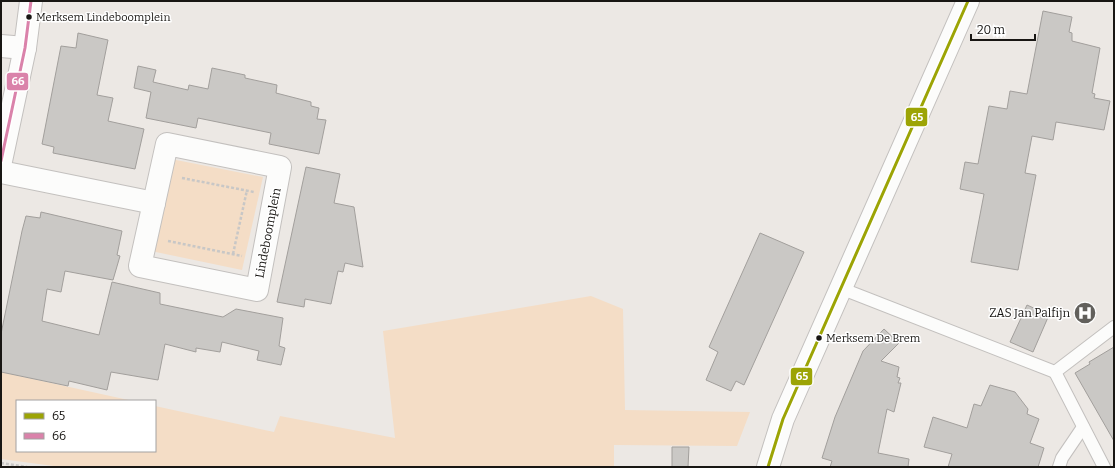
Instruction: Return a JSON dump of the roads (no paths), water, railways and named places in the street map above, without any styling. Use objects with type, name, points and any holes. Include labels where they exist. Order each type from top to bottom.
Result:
[{"type":"street","points":[[1,161],[25,48],[31,1]]},
{"type":"street","points":[[768,467],[783,419],[968,1]]},
{"type":"street","points":[[1,46],[25,48]]},
{"type":"street","name":"Lindeboomplein","points":[[167,144],[280,167],[257,290],[140,266],[154,203],[167,144]]},
{"type":"street","points":[[1,172],[154,203]]},
{"type":"lane","points":[[840,288],[1055,372],[1104,467]]},
{"type":"lane","points":[[1055,372],[1114,327]]},
{"type":"lane","points":[[1059,467],[1062,458],[1083,427]]},
{"type":"place","name":"Merksem Lindeboomplein","points":[[29,17]]},
{"type":"place","name":"ZAS Jan Palfijn","points":[[1085,313]]},
{"type":"place","name":"Merksem De Brem","points":[[819,338]]}]
